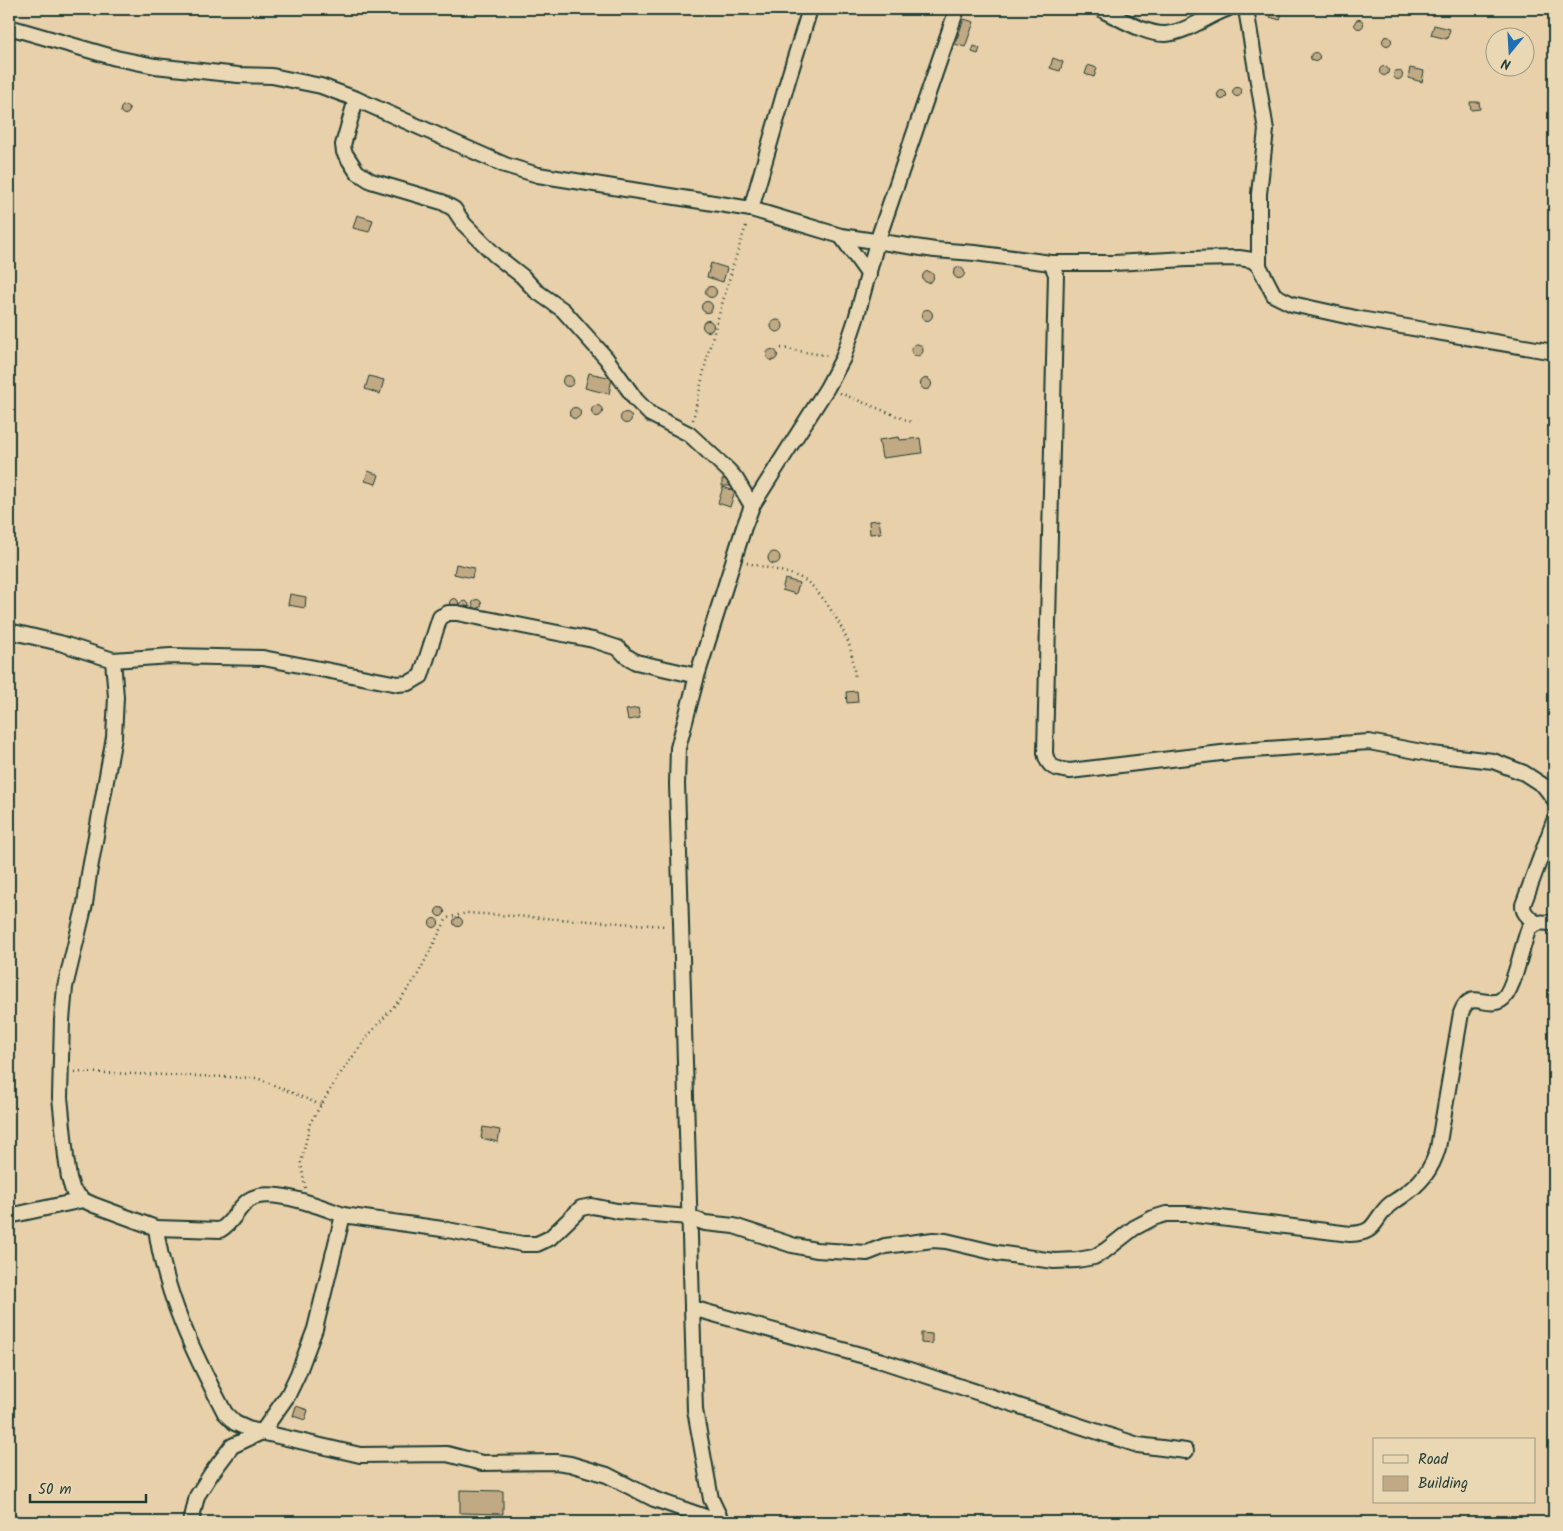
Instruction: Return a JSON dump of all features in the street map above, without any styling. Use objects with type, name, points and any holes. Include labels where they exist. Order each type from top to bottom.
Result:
[{"type":"street","points":[[751,210],[810,9]]},
{"type":"street","points":[[721,1522],[711,1499],[695,1410],[677,784],[678,748],[697,676],[752,506],[828,388],[843,358],[869,275],[877,242],[957,9]]},
{"type":"street","points":[[1102,9],[1136,26],[1165,34],[1179,30],[1227,9]]},
{"type":"street","points":[[1246,9],[1266,130],[1259,194],[1259,266]]},
{"type":"street","points":[[9,27],[116,58],[155,66],[238,76],[272,76],[321,86],[356,99],[506,165],[538,175],[751,210],[841,236],[935,250],[1051,263],[1114,263],[1239,258],[1252,260],[1259,266],[1274,295],[1292,304],[1360,319],[1554,352]]},
{"type":"street","points":[[356,99],[343,145],[344,152],[357,172],[371,181],[449,205],[454,209],[464,224],[496,255],[522,276],[536,292],[563,310],[606,358],[636,400],[650,414],[689,434],[736,479],[752,506]]},
{"type":"street","points":[[841,236],[869,275]]},
{"type":"street","points":[[1051,263],[1056,274],[1045,753],[1047,762],[1052,767],[1070,771],[1238,751],[1369,742],[1432,754],[1493,761],[1524,773],[1544,786],[1553,795],[1554,799]]},
{"type":"street","points":[[9,631],[60,643],[113,660],[171,656],[263,658],[398,684],[408,683],[421,676],[440,617],[448,613],[457,613],[593,640],[618,648],[636,662],[697,676]]},
{"type":"street","points":[[113,660],[116,697],[114,737],[88,874],[85,904],[65,987],[60,1097],[69,1178],[74,1191],[83,1200],[156,1228],[220,1230],[228,1226],[247,1202],[255,1196],[264,1194],[308,1202],[343,1215],[442,1228],[530,1244],[537,1244],[550,1238],[581,1208],[592,1206],[617,1211],[689,1217],[705,1223],[734,1226],[792,1245],[816,1250],[868,1253],[885,1246],[933,1240],[997,1254],[1054,1261],[1094,1257],[1134,1228],[1152,1218],[1166,1214],[1188,1214],[1362,1234],[1369,1231],[1389,1205],[1420,1182],[1434,1161],[1438,1148],[1461,1013],[1464,1006],[1470,1001],[1496,1002],[1502,1000],[1511,987],[1529,928],[1540,922],[1554,924]]},
{"type":"street","points":[[1536,923],[1526,915],[1523,905],[1554,821]]},
{"type":"street","points":[[9,1216],[83,1200]]},
{"type":"street","points":[[191,1522],[197,1496],[232,1446],[262,1432],[288,1395],[315,1329],[343,1215]]},
{"type":"street","points":[[156,1228],[159,1255],[169,1290],[187,1336],[216,1397],[225,1413],[235,1423],[248,1429],[360,1455],[447,1454],[482,1463],[556,1462],[570,1464],[607,1475],[654,1499],[721,1522]]},
{"type":"street","points":[[692,1308],[882,1361],[1138,1445],[1186,1451]]},
{"type":"path","points":[[689,434],[708,353],[732,266],[751,210]]},
{"type":"path","points":[[781,348],[843,358]]},
{"type":"path","points":[[828,388],[914,423]]},
{"type":"path","points":[[734,558],[805,581],[823,599],[838,621],[851,651],[855,678]]},
{"type":"path","points":[[308,1202],[301,1163],[310,1123],[338,1077],[367,1037],[416,978],[447,918],[467,912],[681,927]]},
{"type":"path","points":[[60,1071],[257,1078],[321,1105]]},
{"type":"building","points":[[1272,9],[1283,9],[1280,20],[1270,17]]},
{"type":"building","points":[[964,19],[974,22],[965,47],[955,44]]},
{"type":"building","points":[[1359,20],[1363,24],[1359,28],[1355,24]]},
{"type":"building","points":[[1434,25],[1450,29],[1447,39],[1431,35]]},
{"type":"building","points":[[1387,37],[1391,41],[1387,45],[1383,41]]},
{"type":"building","points":[[974,46],[980,48],[978,54],[972,52]]},
{"type":"building","points":[[1315,52],[1320,57],[1315,62],[1310,57]]},
{"type":"building","points":[[1053,58],[1063,62],[1060,71],[1050,68]]},
{"type":"building","points":[[1088,65],[1097,68],[1094,77],[1085,74]]},
{"type":"building","points":[[1384,67],[1388,71],[1384,75],[1380,71]]},
{"type":"building","points":[[1410,68],[1424,71],[1422,82],[1408,78]]},
{"type":"building","points":[[1398,71],[1402,75],[1398,79],[1394,75]]},
{"type":"building","points":[[1237,88],[1241,92],[1237,96],[1233,92]]},
{"type":"building","points":[[1222,91],[1226,95],[1222,99],[1218,95]]},
{"type":"building","points":[[1470,102],[1479,102],[1480,109],[1471,110]]},
{"type":"building","points":[[125,105],[130,110],[125,115],[120,110]]},
{"type":"building","points":[[357,215],[373,220],[369,232],[353,228]]},
{"type":"building","points":[[711,263],[727,268],[723,282],[707,277]]},
{"type":"building","points":[[959,267],[965,273],[959,279],[953,273]]},
{"type":"building","points":[[928,271],[934,277],[928,283],[922,277]]},
{"type":"building","points":[[711,286],[717,292],[711,298],[705,292]]},
{"type":"building","points":[[707,301],[713,307],[707,313],[701,307]]},
{"type":"building","points":[[927,309],[933,315],[927,321],[921,315]]},
{"type":"building","points":[[708,320],[714,326],[708,332],[702,326]]},
{"type":"building","points":[[777,320],[783,326],[777,332],[771,326]]},
{"type":"building","points":[[917,344],[923,350],[917,356],[911,350]]},
{"type":"building","points":[[772,349],[778,355],[772,361],[766,355]]},
{"type":"building","points":[[589,373],[612,378],[609,394],[585,388]]},
{"type":"building","points":[[568,375],[574,381],[568,387],[562,381]]},
{"type":"building","points":[[369,376],[384,380],[380,394],[365,389]]},
{"type":"building","points":[[926,378],[932,384],[926,390],[920,384]]},
{"type":"building","points":[[597,405],[603,411],[597,417],[591,411]]},
{"type":"building","points":[[575,407],[581,413],[575,419],[569,413]]},
{"type":"building","points":[[626,412],[632,418],[626,424],[620,418]]},
{"type":"building","points":[[899,437],[900,440],[920,438],[922,453],[882,458],[879,440]]},
{"type":"building","points":[[368,471],[379,475],[376,484],[365,481]]},
{"type":"building","points":[[722,479],[732,479],[731,486],[722,486]]},
{"type":"building","points":[[723,487],[735,491],[730,507],[718,503]]},
{"type":"building","points":[[879,520],[881,533],[870,534],[869,521]]},
{"type":"building","points":[[774,552],[780,558],[774,564],[768,558]]},
{"type":"building","points":[[456,564],[474,568],[472,578],[454,574]]},
{"type":"building","points":[[785,579],[799,583],[796,594],[782,590]]},
{"type":"building","points":[[290,594],[306,597],[305,608],[288,605]]},
{"type":"building","points":[[454,599],[458,603],[454,607],[450,603]]},
{"type":"building","points":[[477,600],[481,604],[477,608],[473,604]]},
{"type":"building","points":[[466,601],[469,604],[467,610],[460,608],[460,604]]},
{"type":"building","points":[[857,691],[858,702],[847,703],[846,692]]},
{"type":"building","points":[[638,708],[640,718],[628,720],[626,710]]},
{"type":"building","points":[[440,908],[444,912],[440,916],[436,912]]},
{"type":"building","points":[[458,918],[462,922],[458,926],[454,922]]},
{"type":"building","points":[[434,919],[438,923],[434,927],[430,923]]},
{"type":"building","points":[[483,1127],[500,1130],[498,1142],[481,1138]]},
{"type":"building","points":[[921,1333],[932,1334],[932,1344],[921,1343]]},
{"type":"building","points":[[296,1406],[308,1410],[305,1420],[293,1416]]},
{"type":"building","points":[[460,1490],[503,1491],[503,1514],[460,1513]]}]
